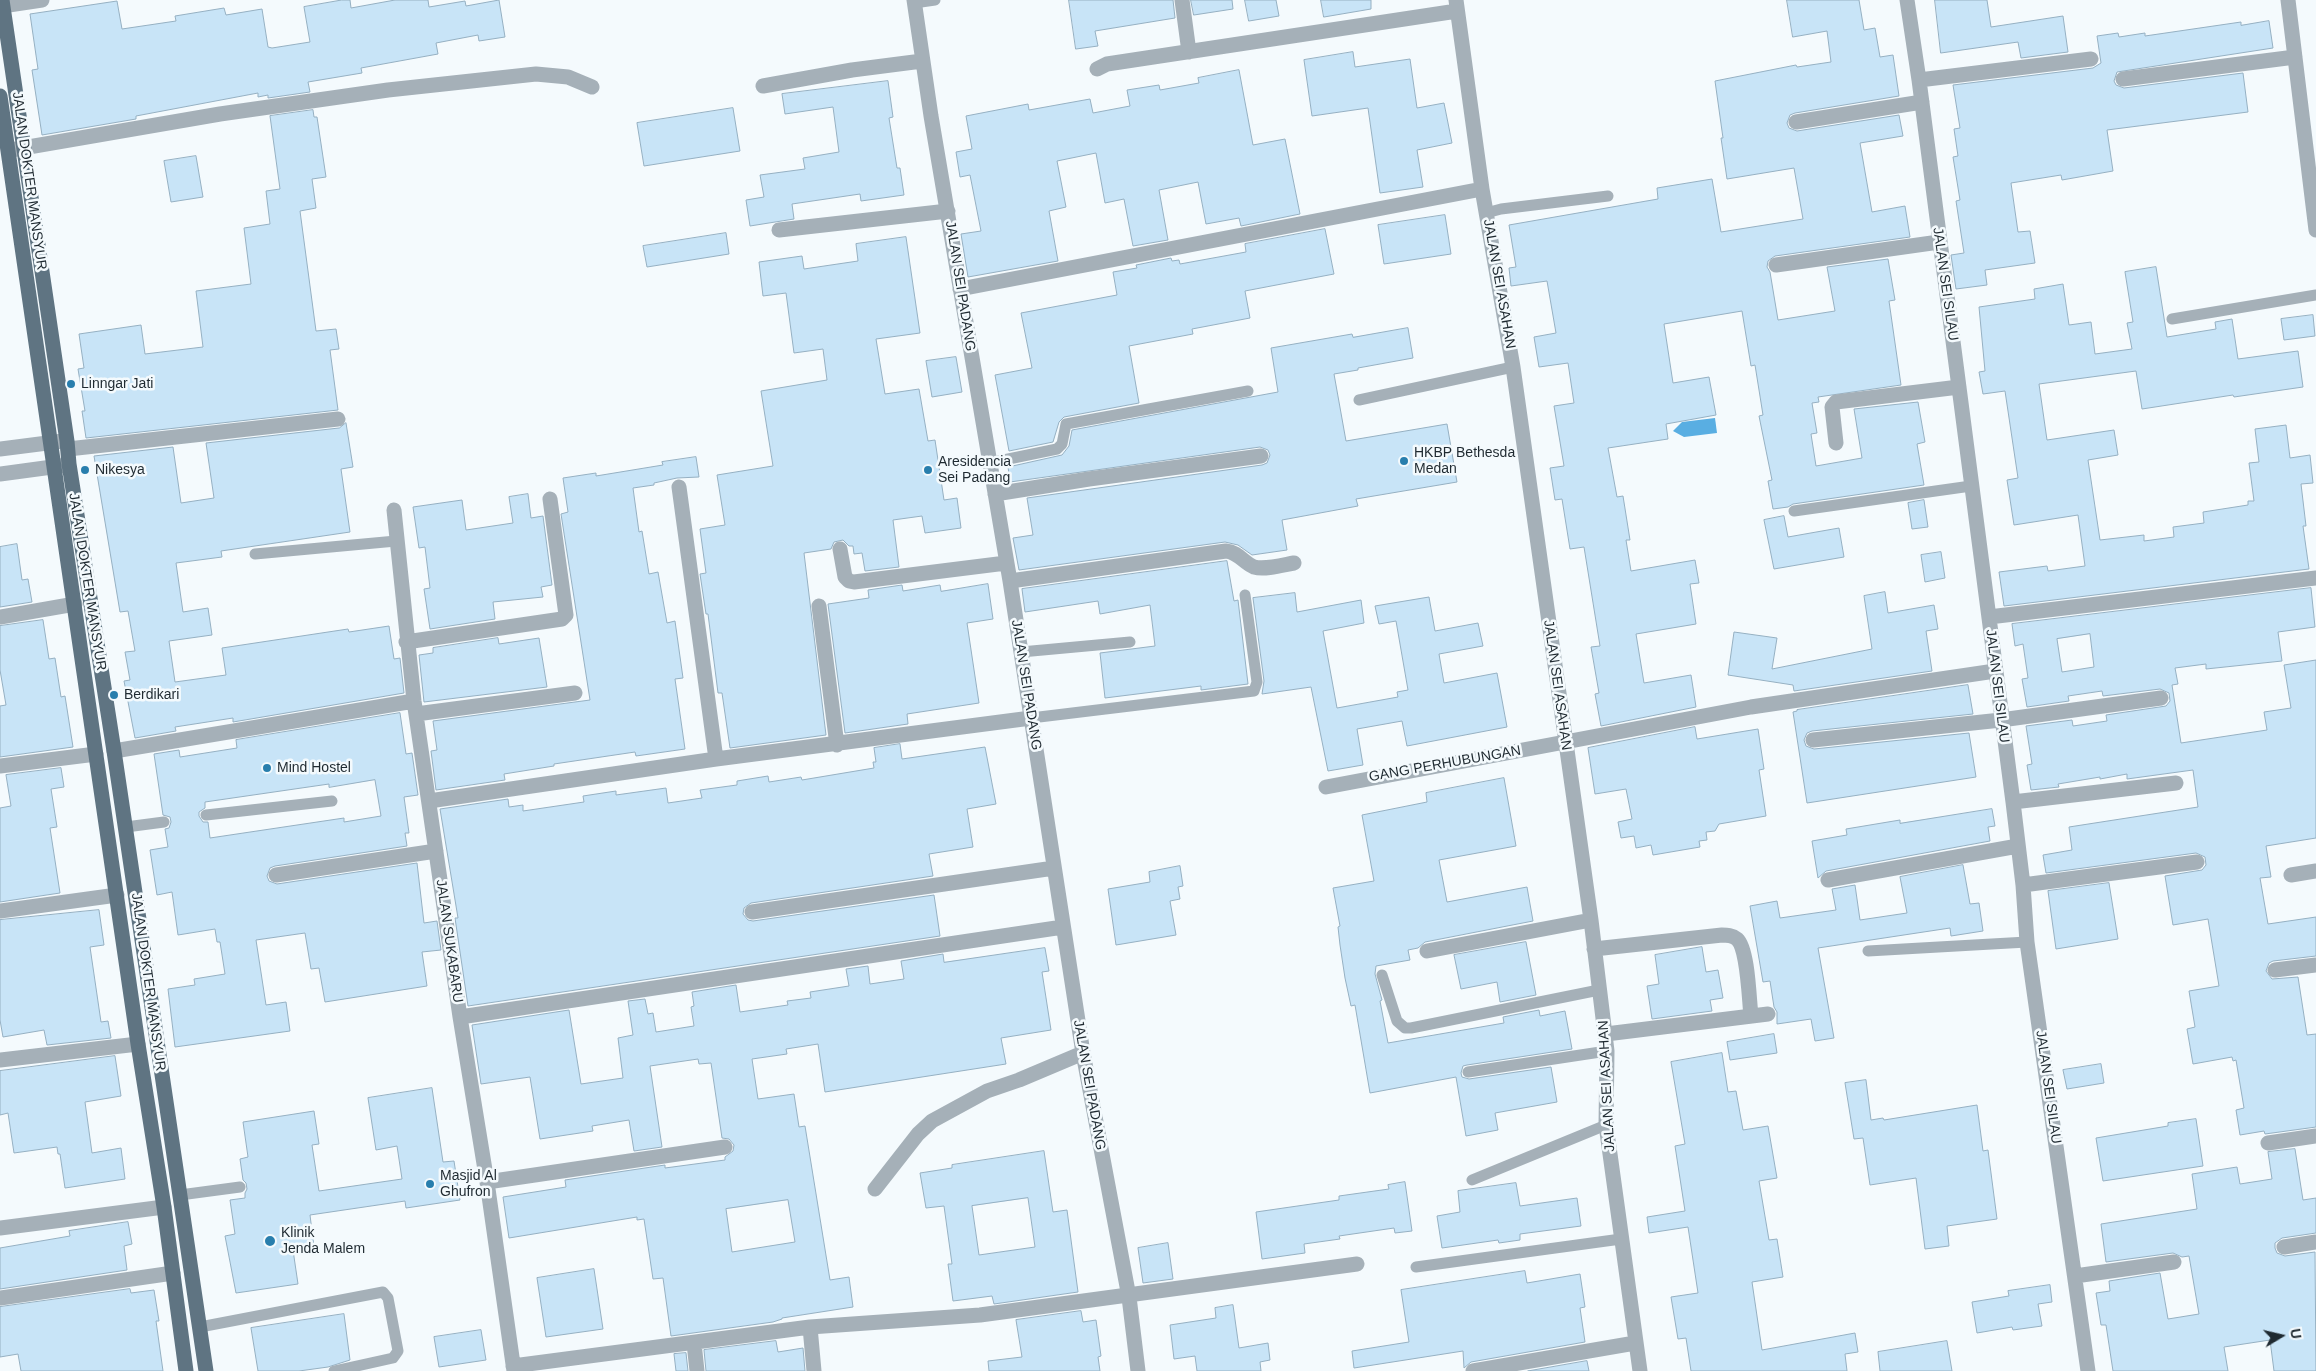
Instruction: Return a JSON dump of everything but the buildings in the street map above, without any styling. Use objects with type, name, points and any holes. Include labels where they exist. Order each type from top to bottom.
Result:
[{"type":"main road","name":"JALAN DOKTER MANSYUR","points":[[2,3],[24,149],[65,455],[126,828],[206,1371]]},
{"type":"main road","name":"JALAN DOKTER MANSYUR","points":[[0,96],[6,160],[51,442],[65,455],[74,604],[138,1044],[164,1207],[186,1371]]},
{"type":"street","points":[[2,3],[42,0]]},
{"type":"street","points":[[1182,0],[1188,52]]},
{"type":"street","name":"JALAN SEI SILAU","points":[[1907,0],[1922,102],[2013,802],[2023,885],[2027,942],[2088,1371]]},
{"type":"street","points":[[2288,0],[2316,230]]},
{"type":"street","name":"JALAN SEI PADANG","points":[[914,2],[922,60],[1010,581],[1083,1053],[1128,1297],[1138,1371]]},
{"type":"street","points":[[1097,69],[1107,64],[1188,52],[1457,5]]},
{"type":"street","name":"JALAN SEI ASAHAN","points":[[1457,5],[1482,189],[1513,367],[1591,920],[1606,1034],[1606,1125],[1640,1371]]},
{"type":"street","points":[[2123,79],[2295,56]]},
{"type":"street","points":[[1919,80],[2091,59]]},
{"type":"street","points":[[763,86],[922,60]]},
{"type":"street","points":[[6,160],[24,149],[220,114],[388,90],[536,74],[568,77],[592,86]]},
{"type":"street","points":[[1796,122],[1922,102]]},
{"type":"street","points":[[960,288],[1482,189]]},
{"type":"street","points":[[779,230],[948,211]]},
{"type":"street","points":[[1776,265],[1939,242]]},
{"type":"street","points":[[1836,443],[1832,407],[1836,402],[1959,387]]},
{"type":"street","points":[[0,474],[65,455],[338,419]]},
{"type":"street","points":[[0,449],[51,442],[65,455]]},
{"type":"street","points":[[995,494],[1089,479],[1261,456]]},
{"type":"street","points":[[679,487],[716,759]]},
{"type":"street","points":[[406,642],[562,619],[566,615],[550,498]]},
{"type":"street","name":"JALAN SUKABARU","points":[[394,510],[406,642],[415,708],[460,1017],[487,1182],[513,1369]]},
{"type":"street","points":[[840,549],[845,577],[849,581],[854,582],[1006,563]]},
{"type":"street","points":[[1010,581],[1226,551],[1235,554],[1248,564],[1258,568],[1294,563]]},
{"type":"street","points":[[1989,617],[2316,578]]},
{"type":"street","points":[[0,617],[74,604]]},
{"type":"street","points":[[819,606],[837,744]]},
{"type":"street","name":"GANG PERHUBUNGAN","points":[[1326,787],[1752,707],[1995,670]]},
{"type":"street","points":[[114,751],[415,708],[576,693]]},
{"type":"street","points":[[1813,740],[2001,720],[2161,698]]},
{"type":"street","points":[[429,801],[716,759],[1031,718]]},
{"type":"street","points":[[0,766],[96,754]]},
{"type":"street","points":[[2013,802],[2176,783]]},
{"type":"street","points":[[1828,880],[2018,846]]},
{"type":"street","points":[[276,875],[436,850]]},
{"type":"street","points":[[2023,885],[2197,862]]},
{"type":"street","points":[[752,912],[1054,868]]},
{"type":"street","points":[[2292,875],[2316,871]]},
{"type":"street","points":[[0,911],[117,896]]},
{"type":"street","points":[[1428,951],[1591,920]]},
{"type":"street","points":[[460,1017],[1063,927]]},
{"type":"street","points":[[1594,949],[1722,935],[1731,936],[1736,939],[1743,949],[1751,1016]]},
{"type":"street","points":[[2275,970],[2316,965]]},
{"type":"street","points":[[1606,1034],[1768,1014]]},
{"type":"street","points":[[0,1060],[138,1044]]},
{"type":"street","points":[[875,1189],[918,1134],[932,1121],[987,1091],[1019,1080],[1083,1053]]},
{"type":"street","points":[[2268,1143],[2316,1136]]},
{"type":"street","points":[[487,1182],[725,1148]]},
{"type":"street","points":[[0,1228],[164,1207]]},
{"type":"street","points":[[2284,1247],[2316,1242]]},
{"type":"street","points":[[2075,1276],[2174,1262]]},
{"type":"street","points":[[513,1369],[810,1327],[980,1315],[1128,1297],[1357,1264]]},
{"type":"street","points":[[0,1298],[173,1273]]},
{"type":"street","points":[[810,1327],[814,1371]]},
{"type":"street","points":[[694,1343],[697,1371]]},
{"type":"street","points":[[1474,1371],[1635,1343]]},
{"type":"lane","points":[[914,2],[934,0]]},
{"type":"lane","points":[[1486,214],[1502,209],[1608,196]]},
{"type":"lane","points":[[2172,319],[2316,295]]},
{"type":"lane","points":[[1359,400],[1513,367]]},
{"type":"lane","points":[[990,463],[1057,449],[1062,444],[1066,424],[1248,391]]},
{"type":"lane","points":[[1794,511],[1971,486]]},
{"type":"lane","points":[[255,554],[396,541]]},
{"type":"lane","points":[[1031,718],[1254,691],[1257,682],[1246,594]]},
{"type":"lane","points":[[1020,652],[1130,642]]},
{"type":"lane","points":[[206,815],[332,801]]},
{"type":"lane","points":[[126,828],[164,822]]},
{"type":"lane","points":[[1868,951],[2027,942]]},
{"type":"lane","points":[[1382,975],[1397,1021],[1405,1028],[1599,990]]},
{"type":"lane","points":[[1468,1072],[1607,1050]]},
{"type":"lane","points":[[1472,1180],[1606,1125]]},
{"type":"lane","points":[[180,1195],[240,1187]]},
{"type":"lane","points":[[1416,1267],[1621,1239]]},
{"type":"lane","points":[[200,1327],[383,1292],[388,1298],[398,1351],[396,1355],[393,1358],[334,1371]]},
{"type":"water","points":[[1715,418],[1717,433],[1684,437],[1673,431],[1682,422]]},
{"type":"place","name":"Linngar Jati","points":[[71,384]]},
{"type":"place","name":"HKBP Bethesda Medan","points":[[1404,461]]},
{"type":"place","name":"Nikesya","points":[[85,470]]},
{"type":"place","name":"Aresidencia Sei Padang","points":[[928,470]]},
{"type":"place","name":"Berdikari","points":[[114,695]]},
{"type":"place","name":"Mind Hostel","points":[[267,768]]},
{"type":"place","name":"Masjid Al Ghufron","points":[[430,1184]]},
{"type":"place","name":"Klinik Jenda Malem","points":[[270,1241]]}]
